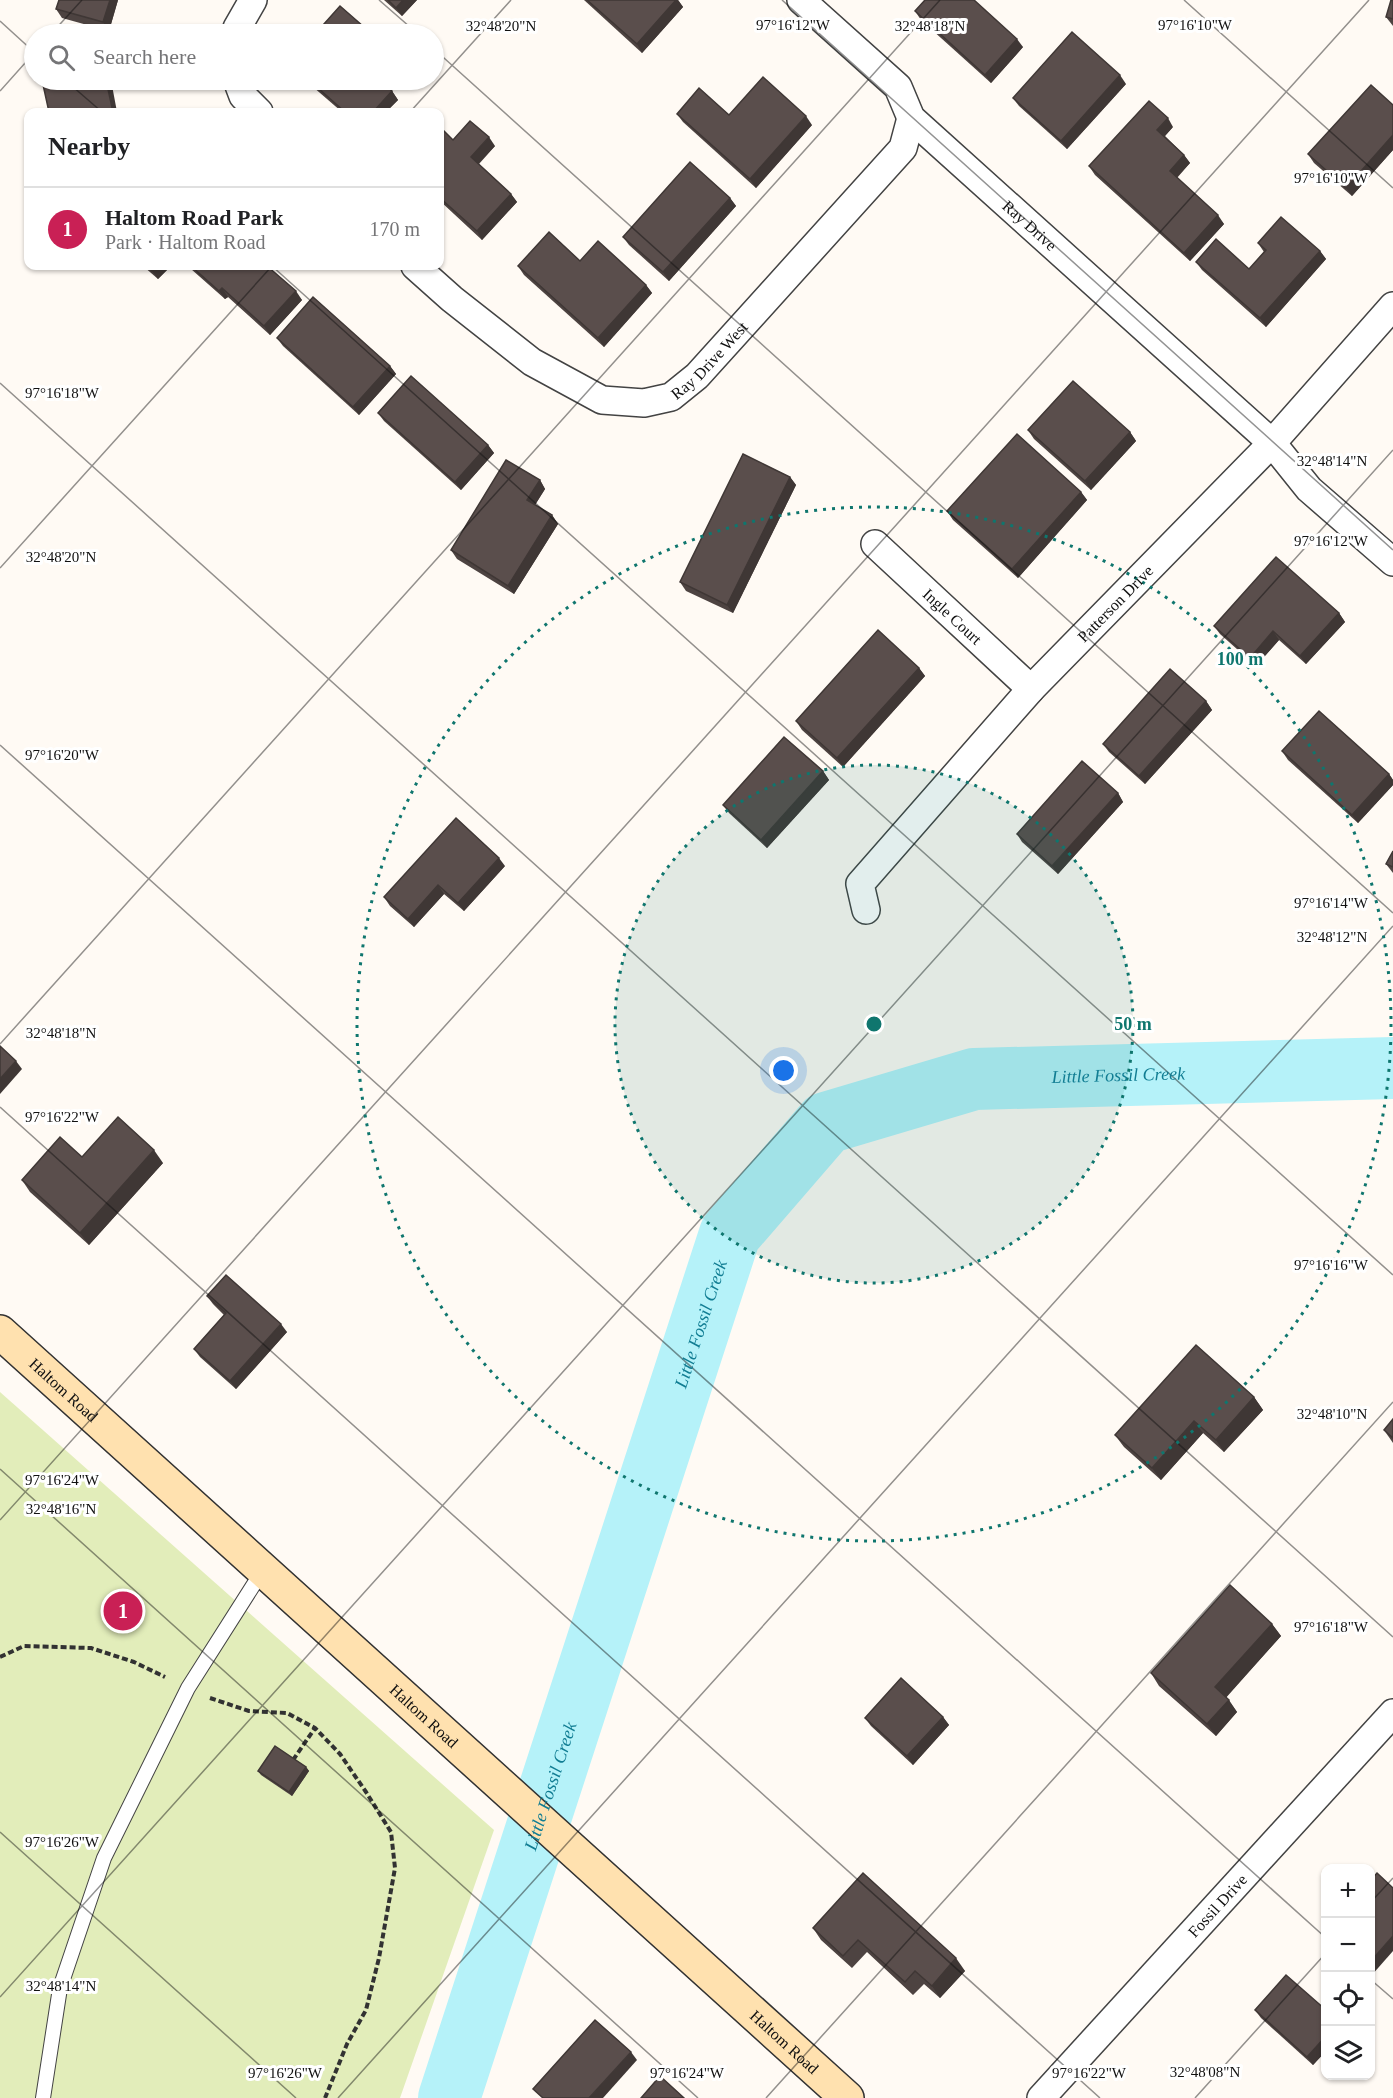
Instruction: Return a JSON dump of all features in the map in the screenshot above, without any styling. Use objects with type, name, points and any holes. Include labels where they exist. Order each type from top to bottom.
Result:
[{"type":"main road","name":"Haltom Road","points":[[0,1332],[847,2098]]},
{"type":"street","points":[[239,24],[253,0]]},
{"type":"street","name":"Ray Drive","points":[[801,0],[898,87],[911,118],[1272,443],[1309,489],[1393,562]]},
{"type":"street","points":[[241,90],[243,96],[255,108]]},
{"type":"street","name":"Ray Drive West","points":[[419,270],[452,299],[532,362],[602,400],[644,403],[671,397],[697,376],[903,148],[911,118]]},
{"type":"street","name":"Patterson Drive","points":[[866,910],[860,884],[1031,689],[1272,443],[1393,306]]},
{"type":"street","name":"Ingle Court","points":[[875,544],[1031,689]]},
{"type":"street","name":"Fossil Drive","points":[[1041,2098],[1393,1713]]},
{"type":"lane","points":[[43,2098],[60,1988],[104,1858],[188,1688],[264,1570]]},
{"type":"path","points":[[0,1657],[24,1646],[92,1648],[134,1662],[219,1701],[249,1711],[287,1713],[315,1728],[340,1754],[391,1832],[395,1868],[379,1958],[366,2010],[347,2044],[325,2098]]},
{"type":"path","points":[[292,1760],[315,1728]]},
{"type":"green space","points":[[0,1392],[494,1830],[400,2098],[0,2098]]},
{"type":"building","points":[[59,0],[110,0],[103,22],[56,9]]},
{"type":"building","points":[[388,0],[403,0],[396,8]]},
{"type":"building","points":[[587,0],[676,0],[637,44]]},
{"type":"building","points":[[925,0],[974,0],[1017,39],[985,75],[915,11]]},
{"type":"building","points":[[1391,0],[1393,0],[1393,19],[1386,17]]},
{"type":"building","points":[[340,6],[361,24],[324,24]]},
{"type":"building","points":[[1072,32],[1120,75],[1061,141],[1013,98]]},
{"type":"building","points":[[763,77],[806,116],[750,179],[677,114],[699,88],[729,115]]},
{"type":"building","points":[[1371,85],[1393,105],[1393,135],[1346,188],[1308,154]]},
{"type":"building","points":[[44,90],[108,90],[112,108],[48,108]]},
{"type":"building","points":[[320,90],[392,91],[377,108],[340,108]]},
{"type":"building","points":[[1149,101],[1168,118],[1157,130],[1184,155],[1170,171],[1218,215],[1184,253],[1089,166]]},
{"type":"building","points":[[470,121],[489,137],[471,157],[511,194],[477,231],[444,202],[444,131],[453,140]]},
{"type":"building","points":[[690,162],[730,198],[663,272],[623,237]]},
{"type":"building","points":[[1281,217],[1320,251],[1260,318],[1196,262],[1216,239],[1249,269],[1266,250],[1258,243]]},
{"type":"building","points":[[549,232],[580,261],[598,241],[646,285],[598,338],[518,266]]},
{"type":"building","points":[[195,270],[272,270],[296,291],[264,326],[222,288],[219,291]]},
{"type":"building","points":[[313,297],[390,366],[353,407],[277,338]]},
{"type":"building","points":[[411,376],[488,445],[455,482],[378,413]]},
{"type":"building","points":[[1073,381],[1130,432],[1085,481],[1028,430]]},
{"type":"building","points":[[1017,434],[1081,492],[1012,569],[947,511]]},
{"type":"building","points":[[743,454],[790,477],[727,605],[680,582]]},
{"type":"building","points":[[506,460],[540,480],[527,500],[552,515],[508,586],[451,550]]},
{"type":"building","points":[[1276,557],[1339,613],[1300,656],[1273,631],[1250,658],[1214,626]]},
{"type":"building","points":[[878,630],[919,668],[837,758],[796,721]]},
{"type":"building","points":[[1170,669],[1206,701],[1139,776],[1103,744]]},
{"type":"building","points":[[1319,711],[1389,774],[1352,815],[1282,751]]},
{"type":"building","points":[[784,737],[823,771],[761,840],[723,805]]},
{"type":"building","points":[[1082,761],[1118,793],[1052,866],[1017,834]]},
{"type":"building","points":[[456,818],[499,858],[458,903],[438,885],[408,919],[384,897]]},
{"type":"building","points":[[1393,851],[1393,867],[1386,864]]},
{"type":"building","points":[[0,1046],[16,1061],[0,1079]]},
{"type":"building","points":[[118,1117],[154,1150],[80,1233],[22,1180],[60,1137],[82,1157]]},
{"type":"building","points":[[226,1275],[281,1324],[230,1381],[194,1349],[226,1313],[207,1296]]},
{"type":"building","points":[[1196,1345],[1254,1397],[1216,1440],[1194,1421],[1152,1468],[1115,1435]]},
{"type":"building","points":[[1393,1419],[1393,1438],[1384,1430]]},
{"type":"building","points":[[1230,1585],[1272,1624],[1215,1687],[1229,1700],[1207,1724],[1151,1673]]},
{"type":"building","points":[[901,1678],[943,1717],[907,1756],[865,1718]]},
{"type":"building","points":[[275,1746],[306,1767],[289,1792],[258,1771]]},
{"type":"building","points":[[863,1873],[956,1958],[932,1986],[915,1971],[905,1982],[858,1940],[843,1956],[813,1928]]},
{"type":"building","points":[[1377,1873],[1393,1888],[1393,1936],[1375,1956],[1375,1918],[1375,1875]]},
{"type":"building","points":[[1286,1975],[1321,2006],[1321,2042],[1307,2057],[1255,2010]]},
{"type":"building","points":[[595,2020],[631,2052],[589,2098],[543,2098],[533,2089]]},
{"type":"building","points":[[660,2076],[684,2098],[641,2098]]},
{"type":"waterway","name":"Little Fossil Creek","points":[[449,2098],[730,1234],[826,1123],[974,1079],[1393,1068]]},
{"type":"place","name":"Haltom Road Park","points":[[123,1611]]}]
